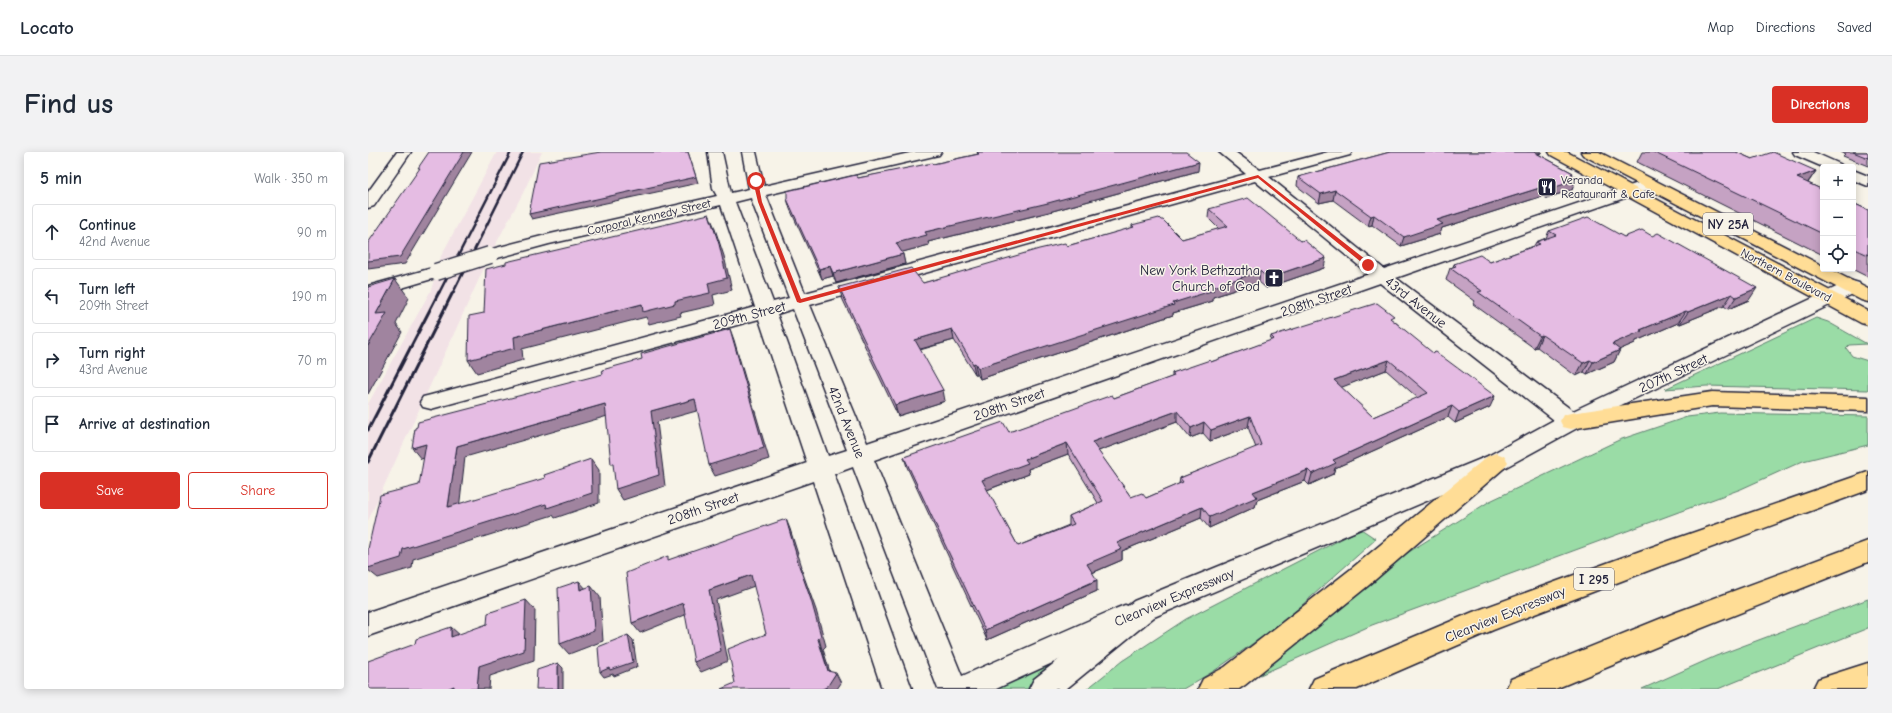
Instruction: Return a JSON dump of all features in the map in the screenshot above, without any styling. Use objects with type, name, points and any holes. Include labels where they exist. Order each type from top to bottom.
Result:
[{"type":"main road","name":"Northern Boulevard","points":[[1556,152],[1868,320]]},
{"type":"main road","name":"Northern Boulevard","points":[[1588,152],[1860,292]]},
{"type":"main road","points":[[1571,421],[1712,399],[1868,404]]},
{"type":"main road","points":[[1213,689],[1235,676],[1360,577],[1496,462]]},
{"type":"main road","name":"Clearview Expressway","points":[[1324,689],[1483,621],[1868,480]]},
{"type":"main road","points":[[1521,689],[1687,620],[1868,551]]},
{"type":"main road","points":[[1828,689],[1868,676]]},
{"type":"street","points":[[370,198],[404,152]]},
{"type":"street","points":[[715,152],[721,189],[725,200],[731,209],[897,689]]},
{"type":"street","name":"42nd Avenue","points":[[749,152],[757,192],[953,689]]},
{"type":"street","name":"Corporal Kennedy Street","points":[[368,292],[490,255],[546,240],[934,152]]},
{"type":"street","name":"43rd Avenue","points":[[1226,152],[1383,277],[1571,421]]},
{"type":"street","name":"209th Street","points":[[431,402],[1345,152]]},
{"type":"street","points":[[1800,152],[1828,164]]},
{"type":"street","points":[[1856,176],[1868,181]]},
{"type":"street","name":"208th Street","points":[[368,624],[860,454],[1383,277],[1650,184]]},
{"type":"street","name":"207th Street","points":[[1496,462],[1571,421],[1829,299],[1860,292]]},
{"type":"street","name":"Clearview Expressway","points":[[965,689],[1144,609],[1496,462]]},
{"type":"street","points":[[1044,689],[1144,609]]},
{"type":"street","points":[[1854,689],[1868,681]]},
{"type":"shaded area","points":[[497,152],[542,152],[523,193],[490,255],[368,521],[368,404],[431,290],[441,256]]},
{"type":"green space","points":[[1816,318],[1828,322],[1867,344],[1849,345],[1846,348],[1852,356],[1868,361],[1868,390],[1707,386],[1665,389]]},
{"type":"green space","points":[[1720,413],[1868,416],[1868,445],[1803,461],[1741,489],[1372,625],[1260,675],[1268,662],[1377,572],[1490,501],[1619,440],[1687,417]]},
{"type":"green space","points":[[1361,529],[1376,539],[1283,622],[1214,671],[1183,689],[1087,689],[1122,661],[1186,619]]},
{"type":"green space","points":[[1868,599],[1868,628],[1718,689],[1642,689],[1716,656]]},
{"type":"green space","points":[[1060,656],[1054,668],[1027,689],[991,689]]},
{"type":"building","points":[[429,152],[464,152],[400,257],[368,261],[368,243],[420,168],[418,168]]},
{"type":"building","points":[[601,152],[688,152],[696,177],[529,214],[539,162]]},
{"type":"building","points":[[977,152],[1186,152],[1199,162],[1048,203],[925,232],[927,235],[896,243],[903,254],[833,273],[830,266],[819,269],[787,199],[787,191],[856,175],[858,178],[933,164],[979,154]]},
{"type":"building","points":[[1390,152],[1534,152],[1573,173],[1571,174],[1576,177],[1573,178],[1576,180],[1550,189],[1546,186],[1437,220],[1443,224],[1404,237],[1374,215],[1371,216],[1335,190],[1321,194],[1298,177]]},
{"type":"building","points":[[1653,152],[1736,152],[1752,159],[1773,152],[1816,171],[1797,178],[1820,189],[1820,233]]},
{"type":"building","points":[[1853,152],[1868,152],[1868,158]]},
{"type":"building","points":[[1248,198],[1301,241],[1304,240],[1326,258],[1267,278],[1260,271],[1211,288],[1214,290],[1173,303],[1174,305],[978,368],[975,363],[973,364],[952,329],[915,340],[943,390],[895,405],[839,287],[911,268],[923,283],[1039,249],[1065,243],[1067,246],[1134,227],[1132,225],[1159,218],[1163,220],[1182,239],[1228,226],[1209,209]]},
{"type":"building","points":[[1856,204],[1868,210],[1868,255],[1856,249]]},
{"type":"building","points":[[709,214],[719,244],[727,278],[708,283],[710,293],[675,301],[675,304],[643,312],[642,304],[514,337],[515,348],[468,360],[469,316],[484,313],[486,269],[506,264],[506,262]]},
{"type":"building","points":[[1588,217],[1624,237],[1642,230],[1652,236],[1658,233],[1757,288],[1736,297],[1732,294],[1640,330],[1642,331],[1612,344],[1620,350],[1593,362],[1590,360],[1583,363],[1542,335],[1540,336],[1478,292],[1482,291],[1450,268],[1456,266],[1454,264],[1480,255],[1490,262],[1540,244],[1536,242],[1556,235],[1549,231]]},
{"type":"building","points":[[395,279],[376,314],[387,313],[368,346],[368,287]]},
{"type":"building","points":[[1377,303],[1394,316],[1390,318],[1433,353],[1436,352],[1495,396],[1459,412],[1452,406],[1333,460],[1336,463],[1312,474],[1308,470],[1253,492],[1257,497],[1210,517],[1202,507],[1117,543],[1122,549],[1087,564],[1097,580],[985,630],[904,457],[1003,422],[1009,432],[1112,395],[1114,398],[1174,376],[1172,373],[1210,360],[1211,362],[1274,339],[1271,336]],"holes":[[[1389,360],[1428,393],[1373,417],[1334,380]],[[1177,411],[1191,428],[1204,422],[1211,430],[1250,416],[1261,445],[1180,478],[1183,482],[1146,498],[1142,493],[1131,497],[1092,442]],[[1067,443],[1103,501],[1069,516],[1074,524],[1018,546],[982,480],[1028,463],[1025,459]]]},
{"type":"building","points":[[730,329],[764,448],[709,465],[695,399],[651,411],[659,475],[616,489],[613,464],[611,464],[605,404],[457,446],[448,507],[545,478],[544,475],[591,459],[592,493],[547,508],[546,504],[403,549],[401,558],[368,568],[368,549],[380,495],[419,485],[426,444],[412,448],[415,428],[417,427],[418,422],[603,374],[602,370],[642,359],[641,354]]},
{"type":"building","points":[[786,519],[796,557],[811,600],[821,636],[818,639],[828,671],[836,673],[827,687],[822,689],[721,689],[735,683],[728,649],[766,634],[751,575],[709,590],[721,651],[694,662],[683,603],[632,623],[626,573],[668,556],[668,560]]},
{"type":"building","points":[[579,581],[580,590],[591,586],[594,631],[560,644],[558,588]]},
{"type":"building","points":[[526,600],[524,651],[479,666],[477,689],[454,689],[454,686],[447,689],[368,689],[368,661],[415,644],[416,639],[451,627],[451,637],[487,624],[488,613]]},
{"type":"building","points":[[628,635],[633,662],[610,670],[609,668],[600,672],[598,647]]},
{"type":"building","points":[[558,663],[558,689],[536,689],[537,670]]},
{"type":"railway","points":[[439,293],[511,152]]},
{"type":"railway","points":[[453,293],[523,152]]},
{"type":"railway","points":[[368,430],[439,292]]},
{"type":"railway","points":[[368,462],[453,292]]},
{"type":"place","name":"Veranda Reataurant & Cafe","points":[[1547,187]]},
{"type":"place","name":"New York Bethzatha Church of God","points":[[1274,278]]},
{"type":"route","points":[[756,181],[760,202],[800,302],[1258,176],[1368,265]]}]
